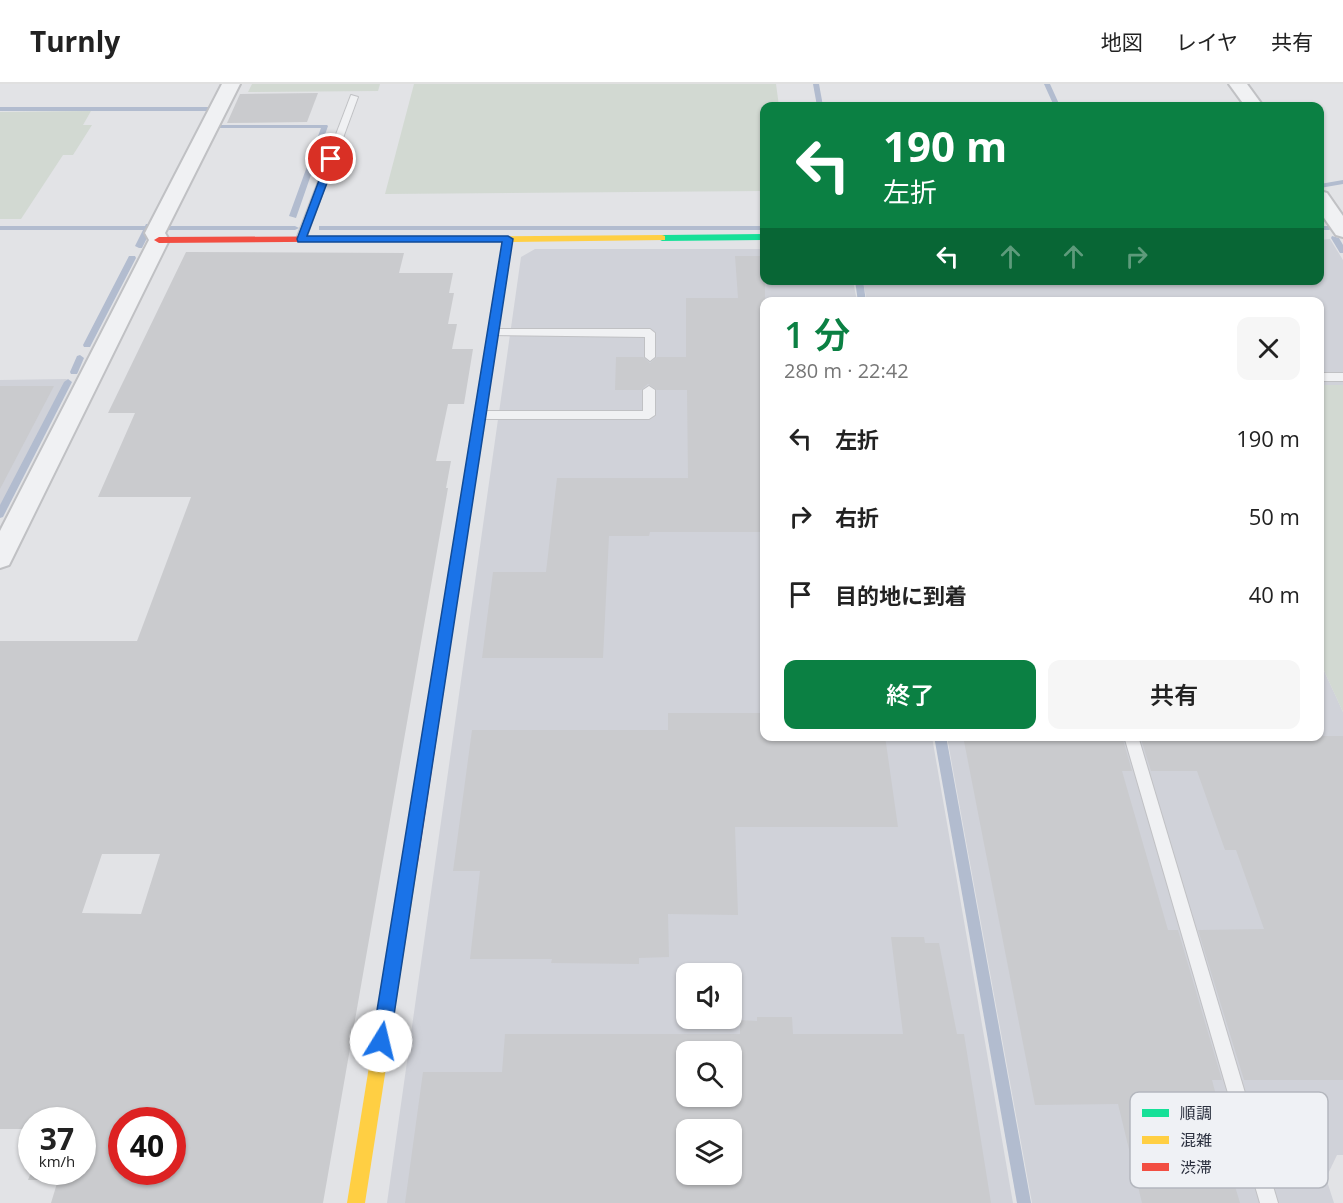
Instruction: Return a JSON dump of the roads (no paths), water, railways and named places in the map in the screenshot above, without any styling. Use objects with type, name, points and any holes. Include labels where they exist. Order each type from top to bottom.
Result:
[{"type":"street","points":[[159,240],[155,233],[231,84]]},
{"type":"street","points":[[1238,84],[1251,102]]},
{"type":"street","points":[[1324,203],[1343,232],[1324,234]]},
{"type":"street","points":[[159,240],[760,237]]},
{"type":"street","points":[[356,1203],[508,239]]},
{"type":"street","points":[[0,557],[159,240]]},
{"type":"lane","points":[[302,239],[354,97]]},
{"type":"lane","points":[[493,333],[650,333],[650,357]]},
{"type":"lane","points":[[1324,377],[1343,377]]},
{"type":"lane","points":[[480,416],[649,415],[649,390]]},
{"type":"lane","points":[[1132,741],[1236,1092]]},
{"type":"lane","points":[[1265,1188],[1269,1203]]},
{"type":"waterway","points":[[816,84],[819,102]]},
{"type":"waterway","points":[[1047,84],[1055,102]]},
{"type":"waterway","points":[[1232,84],[1245,102]]},
{"type":"waterway","points":[[0,109],[209,109]]},
{"type":"waterway","points":[[220,126],[325,126],[293,216]]},
{"type":"waterway","points":[[1324,185],[1343,182]]},
{"type":"waterway","points":[[0,228],[148,228]]},
{"type":"waterway","points":[[139,246],[148,228]]},
{"type":"waterway","points":[[168,228],[295,228]]},
{"type":"waterway","points":[[322,228],[760,228]]},
{"type":"waterway","points":[[1324,228],[1329,228]]},
{"type":"waterway","points":[[1335,238],[1343,251]]},
{"type":"waterway","points":[[87,345],[132,258]]},
{"type":"waterway","points":[[860,285],[861,297]]},
{"type":"waterway","points":[[74,372],[80,358]]},
{"type":"waterway","points":[[0,514],[68,382]]},
{"type":"waterway","points":[[941,741],[1024,1203]]}]
